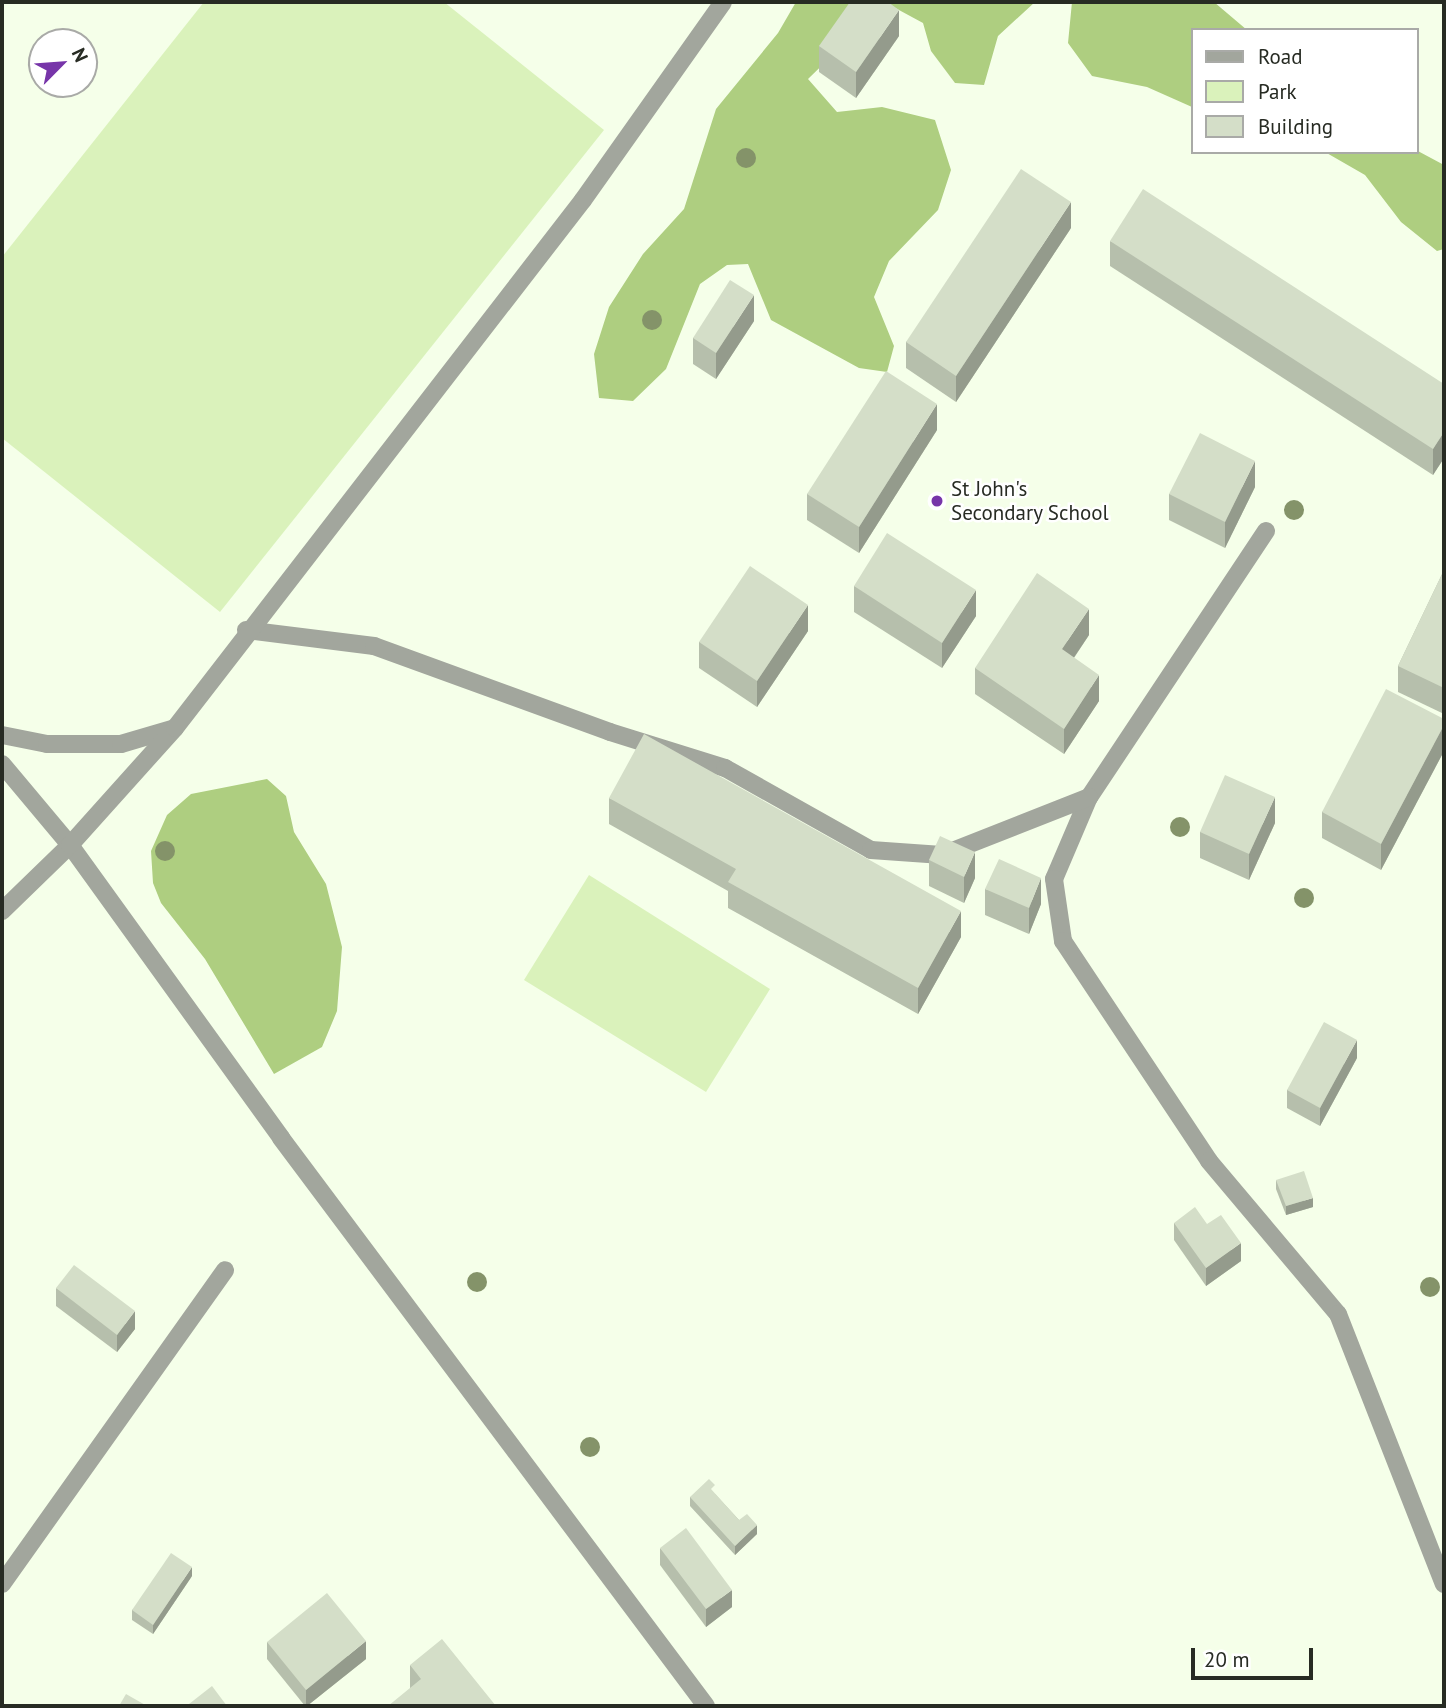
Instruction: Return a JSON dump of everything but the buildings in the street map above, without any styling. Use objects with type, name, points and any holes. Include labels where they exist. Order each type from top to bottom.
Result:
[{"type":"street","points":[[2,911],[69,845],[174,728],[246,630],[583,200],[723,2]]},
{"type":"street","points":[[1266,531],[1089,797],[1054,879],[1063,941],[1209,1161],[1338,1314],[1444,1584]]},
{"type":"street","points":[[246,630],[374,646],[610,732],[725,768],[871,850],[942,855],[1089,797]]},
{"type":"street","points":[[2,735],[47,744],[121,744],[174,728]]},
{"type":"street","points":[[2,764],[69,845],[697,1704]]},
{"type":"street","points":[[2,1584],[225,1270]]},
{"type":"green space","points":[[204,2],[444,2],[604,130],[220,612],[2,438],[2,257]]},
{"type":"green space","points":[[796,2],[1035,2],[998,36],[984,85],[955,83],[931,51],[923,23],[886,3],[808,79],[837,112],[882,107],[935,120],[951,170],[938,210],[889,261],[874,297],[894,346],[887,372],[859,368],[771,320],[748,264],[727,265],[700,284],[666,369],[633,401],[599,398],[594,354],[609,307],[643,254],[684,209],[716,109],[778,33]]},
{"type":"green space","points":[[1072,2],[1214,2],[1245,28],[1190,28],[1190,106],[1147,87],[1092,76],[1068,43]]},
{"type":"green space","points":[[1418,151],[1444,165],[1444,249],[1437,251],[1401,222],[1365,175],[1328,154],[1418,154]]},
{"type":"green space","points":[[267,779],[286,796],[294,832],[326,884],[342,947],[337,1011],[322,1047],[274,1074],[205,959],[161,903],[153,883],[151,851],[167,815],[191,794]]},
{"type":"green space","points":[[589,875],[770,989],[706,1092],[524,980]]},
{"type":"place","name":"St John's Secondary School","points":[[937,501]]}]
